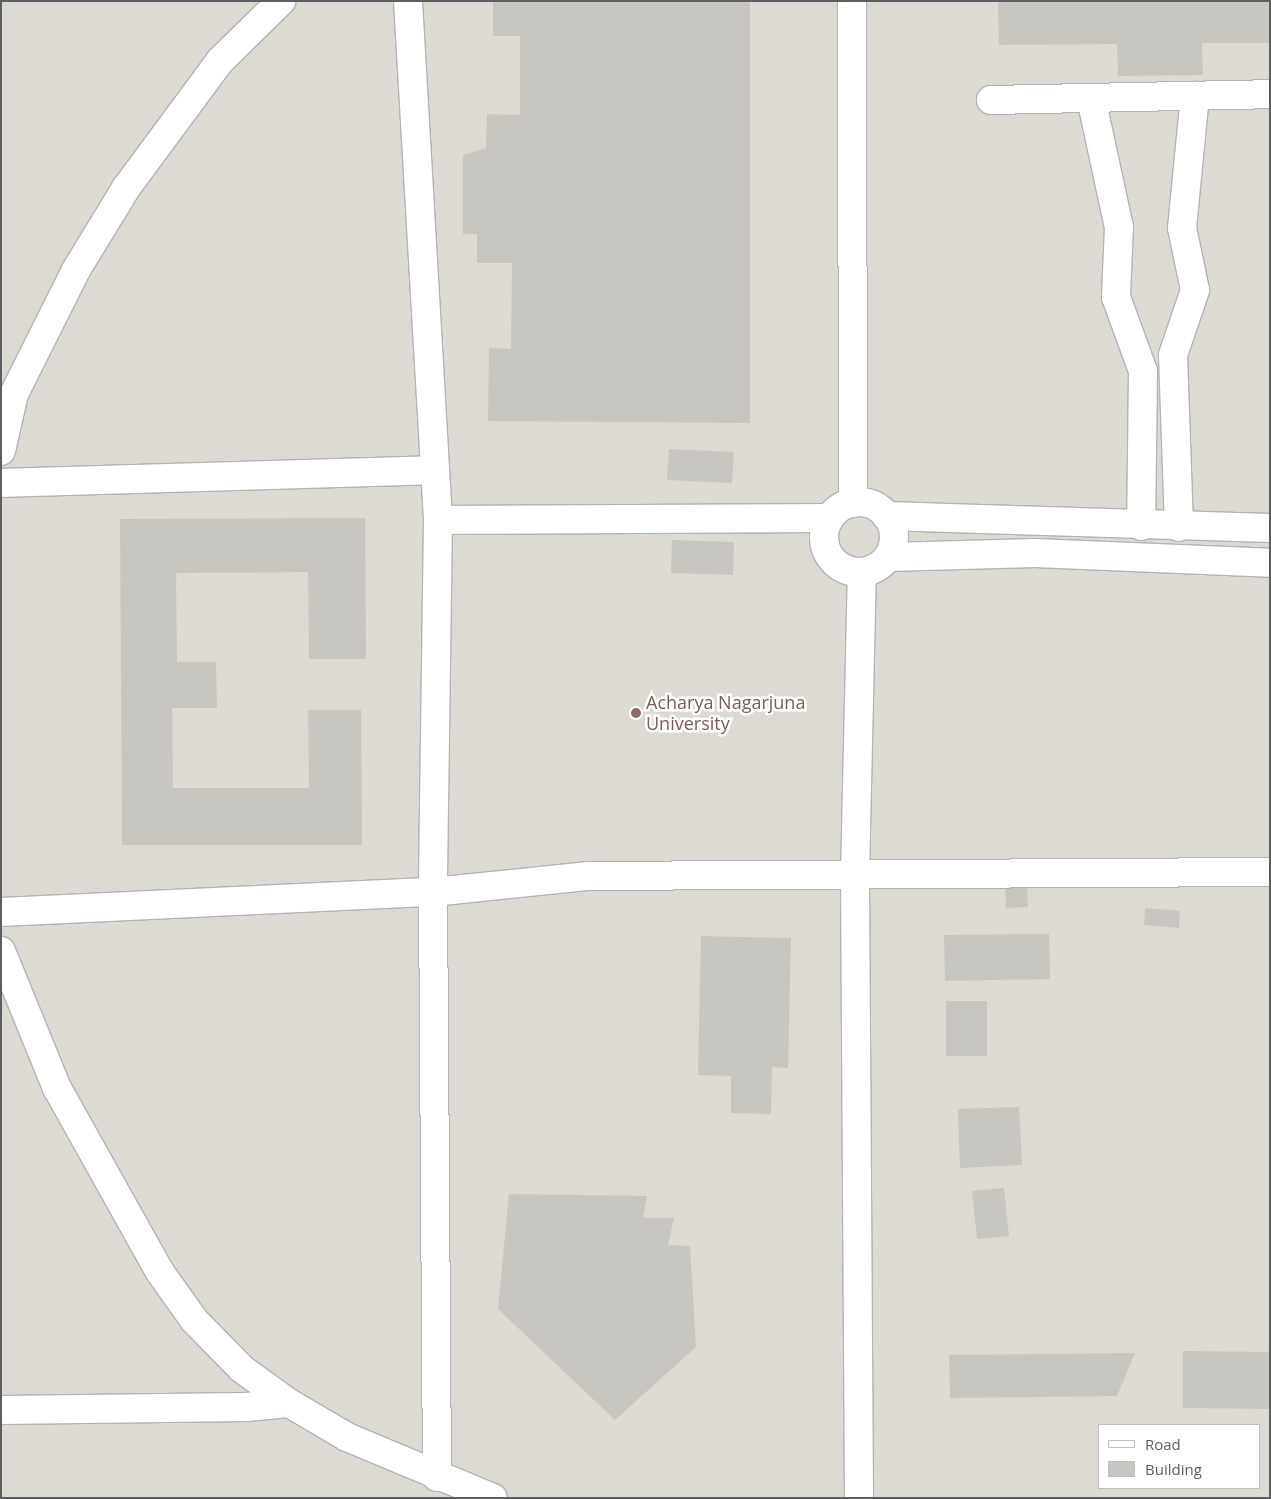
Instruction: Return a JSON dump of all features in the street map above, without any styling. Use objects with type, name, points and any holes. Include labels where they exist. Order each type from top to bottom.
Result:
[{"type":"lane","points":[[1,451],[14,394],[76,270],[126,188],[220,62],[281,1]]},
{"type":"lane","points":[[408,1],[438,520],[433,892],[437,1477]]},
{"type":"lane","points":[[852,1],[853,503]]},
{"type":"lane","points":[[991,100],[1270,94]]},
{"type":"lane","points":[[1160,527],[1173,355],[1195,290],[1182,228],[1195,96]]},
{"type":"lane","points":[[1091,98],[1120,227],[1116,298],[1143,370],[1162,560]]},
{"type":"lane","points":[[1,483],[434,470]]},
{"type":"lane","points":[[438,520],[830,518],[853,503],[872,504],[886,516],[894,536],[888,557]]},
{"type":"lane","points":[[886,516],[1160,527],[1270,528]]},
{"type":"lane","points":[[830,518],[824,539],[832,560],[841,567],[862,572],[888,557],[1035,553],[1162,560],[1270,563]]},
{"type":"lane","points":[[859,1498],[855,875],[862,572]]},
{"type":"lane","points":[[1,912],[433,892],[589,876],[1270,872]]},
{"type":"lane","points":[[1,951],[57,1088],[160,1272],[194,1320],[242,1369],[289,1403],[346,1437],[437,1477],[493,1498]]},
{"type":"lane","points":[[1,1410],[246,1407],[289,1403]]},
{"type":"shaded area","name":"Acharya Nagarjuna University","points":[[1,1],[1270,1],[1270,1498],[1,1498]]},
{"type":"building","points":[[493,1],[750,1],[750,423],[488,421],[489,348],[511,349],[512,263],[477,263],[477,234],[463,234],[463,155],[486,148],[487,114],[520,115],[520,36],[493,36]]},
{"type":"building","points":[[998,1],[1270,1],[1270,43],[1202,43],[1203,75],[1118,76],[1117,44],[999,45]]},
{"type":"building","points":[[669,449],[734,452],[732,483],[667,480]]},
{"type":"building","points":[[365,518],[366,659],[309,659],[308,572],[176,573],[177,662],[216,662],[217,708],[172,708],[173,788],[309,788],[308,710],[361,710],[362,845],[122,845],[120,519]]},
{"type":"building","points":[[672,540],[734,542],[733,575],[671,573]]},
{"type":"building","points":[[1005,882],[1027,882],[1028,907],[1006,908]]},
{"type":"building","points":[[1145,908],[1180,911],[1179,928],[1144,925]]},
{"type":"building","points":[[1049,934],[1050,979],[945,981],[944,935]]},
{"type":"building","points":[[701,936],[791,938],[788,1068],[772,1067],[771,1114],[731,1113],[731,1076],[698,1075]]},
{"type":"building","points":[[946,1001],[987,1001],[987,1056],[946,1056]]},
{"type":"building","points":[[1019,1107],[1022,1165],[960,1168],[958,1109]]},
{"type":"building","points":[[1004,1188],[1009,1236],[977,1239],[972,1191]]},
{"type":"building","points":[[509,1194],[647,1196],[643,1218],[674,1218],[668,1245],[690,1246],[696,1347],[615,1420],[498,1309]]},
{"type":"building","points":[[1183,1351],[1270,1352],[1270,1409],[1183,1408]]},
{"type":"building","points":[[1135,1353],[1117,1396],[950,1398],[949,1355]]},
{"type":"place","name":"Acharya Nagarjuna University","points":[[636,713]]}]
